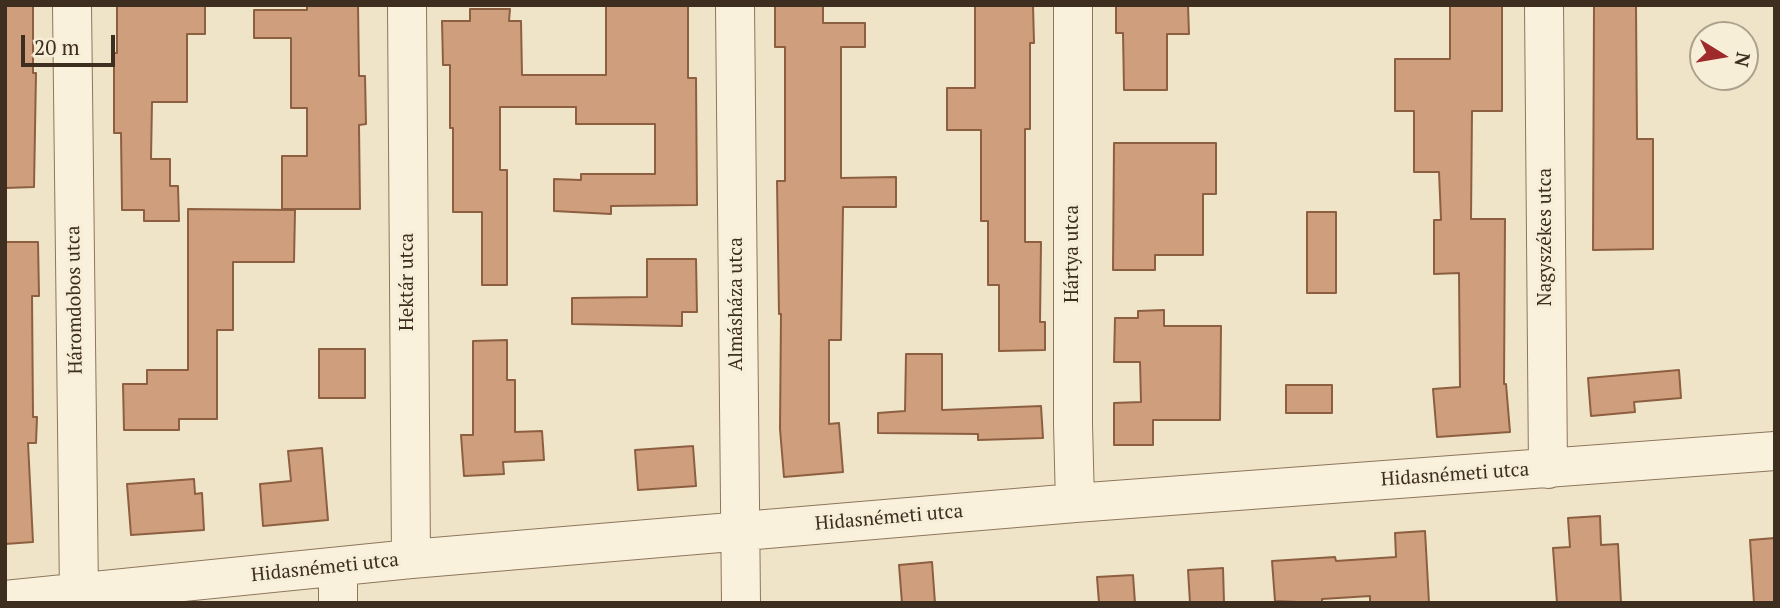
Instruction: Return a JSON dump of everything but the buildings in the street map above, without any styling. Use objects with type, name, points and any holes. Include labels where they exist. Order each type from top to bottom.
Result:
[{"type":"street","name":"Háromdobos utca","points":[[72,5],[79,594]]},
{"type":"street","name":"Hektár utca","points":[[407,5],[411,559]]},
{"type":"street","name":"Almásháza utca","points":[[735,5],[741,603]]},
{"type":"street","name":"Hártya utca","points":[[1073,5],[1075,502]]},
{"type":"street","name":"Nagyszékes utca","points":[[1544,5],[1548,469]]},
{"type":"street","name":"Hidasnémeti utca","points":[[5,600],[79,594],[338,585],[411,559],[1075,502],[1775,451]]}]
